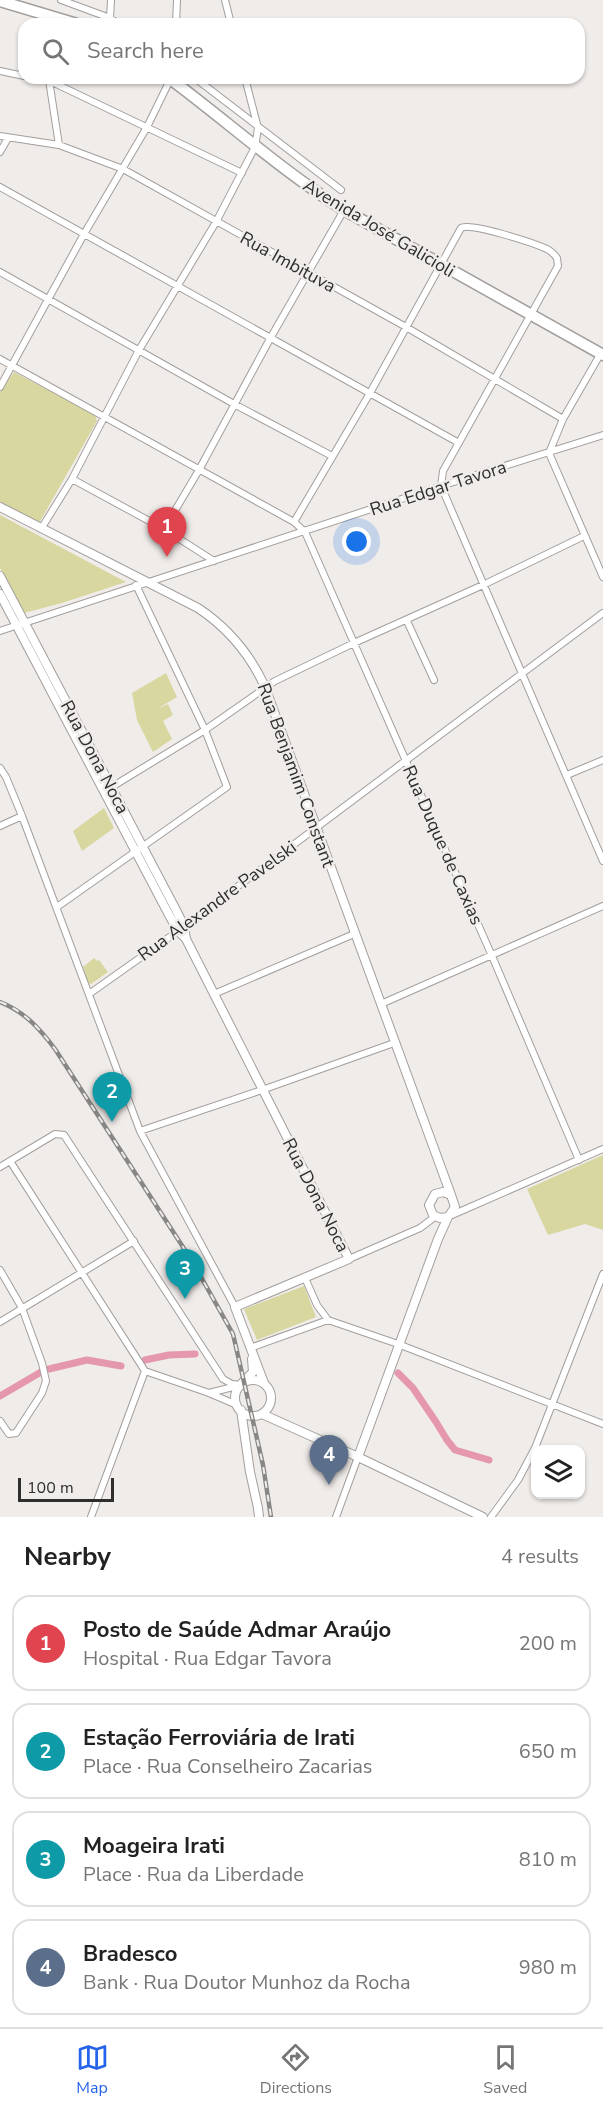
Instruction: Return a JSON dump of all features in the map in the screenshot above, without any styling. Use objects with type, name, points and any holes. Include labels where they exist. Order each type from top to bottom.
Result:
[{"type":"highway","points":[[0,1],[57,18]]},
{"type":"highway","name":"Avenida José Galicioli","points":[[176,84],[309,188],[344,210],[602,353]]},
{"type":"main road","name":"Rua Benjamim Constant","points":[[0,507],[198,608],[215,619],[246,653],[265,687],[453,1199]]},
{"type":"main road","name":"Rua Benjamim Constant","points":[[440,1168],[439,1192],[432,1197],[429,1205],[444,1216]]},
{"type":"main road","points":[[358,1457],[438,1239],[444,1216],[453,1199],[439,1192]]},
{"type":"main road","points":[[259,1517],[235,1394],[241,1384],[258,1380],[264,1383],[279,1423]]},
{"type":"main road","points":[[245,1440],[257,1415],[269,1408],[271,1401]]},
{"type":"main road","points":[[239,1407],[358,1457],[483,1517]]},
{"type":"street","points":[[61,0],[110,18],[111,0]]},
{"type":"street","points":[[176,18],[177,0]]},
{"type":"street","points":[[225,0],[230,18]]},
{"type":"street","points":[[0,71],[18,75]]},
{"type":"street","points":[[50,84],[59,145]]},
{"type":"street","points":[[59,84],[242,173]]},
{"type":"street","points":[[0,387],[84,234],[147,127],[168,84]]},
{"type":"street","points":[[203,84],[341,190]]},
{"type":"street","points":[[41,529],[72,479],[139,350],[216,222],[255,147],[258,128],[247,84]]},
{"type":"street","name":"Rua Imbituva","points":[[0,136],[59,145],[123,169],[406,327],[563,418]]},
{"type":"street","points":[[0,152],[8,138]]},
{"type":"street","points":[[0,187],[459,443]]},
{"type":"street","points":[[164,528],[199,470],[271,337],[310,273],[344,210]]},
{"type":"street","points":[[294,522],[370,393],[460,228],[466,225],[483,228],[548,249],[557,258],[558,266],[443,471],[441,486],[603,861]]},
{"type":"street","points":[[0,272],[234,404],[332,456]]},
{"type":"street","points":[[602,353],[563,418],[549,453],[603,577]]},
{"type":"street","points":[[0,359],[294,522],[305,532]]},
{"type":"street","name":"Rua Edgar Tavora","points":[[0,631],[603,435]]},
{"type":"street","points":[[72,479],[164,528],[214,561]]},
{"type":"street","name":"Rua Duque de Caxias","points":[[305,532],[492,956],[579,1160]]},
{"type":"street","points":[[104,792],[205,730],[274,681],[407,621],[584,536]]},
{"type":"street","name":"Rua Dona Noca","points":[[0,576],[21,624],[104,792],[136,853],[181,928]]},
{"type":"street","points":[[57,907],[227,787],[205,730],[136,585]]},
{"type":"street","name":"Rua Dona Noca","points":[[0,594],[21,624]]},
{"type":"street","name":"Rua Alexandre Pavelski","points":[[89,994],[316,828],[603,613]]},
{"type":"street","points":[[407,621],[434,680]]},
{"type":"street","name":"Rua Dona Noca","points":[[63,705],[112,787],[143,847],[186,939],[349,1259]]},
{"type":"street","points":[[567,775],[603,760]]},
{"type":"street","points":[[0,768],[22,816],[140,1131],[235,1307],[264,1383]]},
{"type":"street","points":[[0,826],[22,816]]},
{"type":"street","points":[[381,1004],[603,906]]},
{"type":"street","points":[[214,994],[354,934]]},
{"type":"street","points":[[140,1131],[394,1043]]},
{"type":"street","points":[[0,1167],[60,1134],[64,1135],[220,1375],[226,1381],[241,1384]]},
{"type":"street","points":[[235,1307],[603,1149]]},
{"type":"street","points":[[10,1161],[145,1371],[209,1393],[239,1407]]},
{"type":"street","points":[[453,1199],[468,1207]]},
{"type":"street","points":[[0,1322],[134,1241]]},
{"type":"street","points":[[0,1270],[22,1308],[46,1381],[42,1393],[16,1433],[9,1434],[0,1421]]},
{"type":"street","points":[[491,1517],[518,1480],[535,1448],[600,1294],[603,1274]]},
{"type":"street","points":[[305,1278],[317,1305],[328,1320],[398,1344],[603,1424]]},
{"type":"street","points":[[250,1348],[328,1320]]},
{"type":"street","points":[[209,1393],[241,1384],[253,1372],[250,1348]]},
{"type":"street","points":[[91,1517],[145,1371]]},
{"type":"street","points":[[209,1393],[215,1390],[220,1375]]},
{"type":"street","points":[[336,1517],[358,1457]]},
{"type":"shaded area","points":[[14,372],[95,415],[97,421],[38,525],[0,502],[0,392]]},
{"type":"shaded area","points":[[0,515],[126,582],[24,613],[0,568]]},
{"type":"shaded area","points":[[166,673],[177,697],[157,709],[168,704],[173,715],[163,721],[172,739],[153,752],[137,720],[132,693]]},
{"type":"shaded area","points":[[104,808],[114,828],[82,851],[73,831]]},
{"type":"shaded area","points":[[94,958],[99,960],[108,972],[91,984],[88,983],[83,967]]},
{"type":"shaded area","points":[[603,1155],[603,1230],[585,1224],[548,1235],[527,1189]]},
{"type":"shaded area","points":[[304,1286],[316,1317],[257,1340],[244,1309]]},
{"type":"waterway","points":[[145,1360],[169,1355],[195,1354]]},
{"type":"waterway","points":[[49,1369],[87,1360],[121,1366]]},
{"type":"waterway","points":[[0,1396],[41,1372]]},
{"type":"waterway","points":[[398,1373],[413,1388],[455,1450],[489,1460]]},
{"type":"railway","points":[[0,1002],[17,1010],[31,1021],[55,1049],[192,1261],[233,1334],[263,1465],[271,1517]]},
{"type":"place","name":"Posto de Saúde Admar Araújo","points":[[167,557]]},
{"type":"place","name":"Estação Ferroviária de Irati","points":[[112,1122]]},
{"type":"place","name":"Moageira Irati","points":[[185,1299]]},
{"type":"place","name":"Bradesco","points":[[329,1485]]}]
